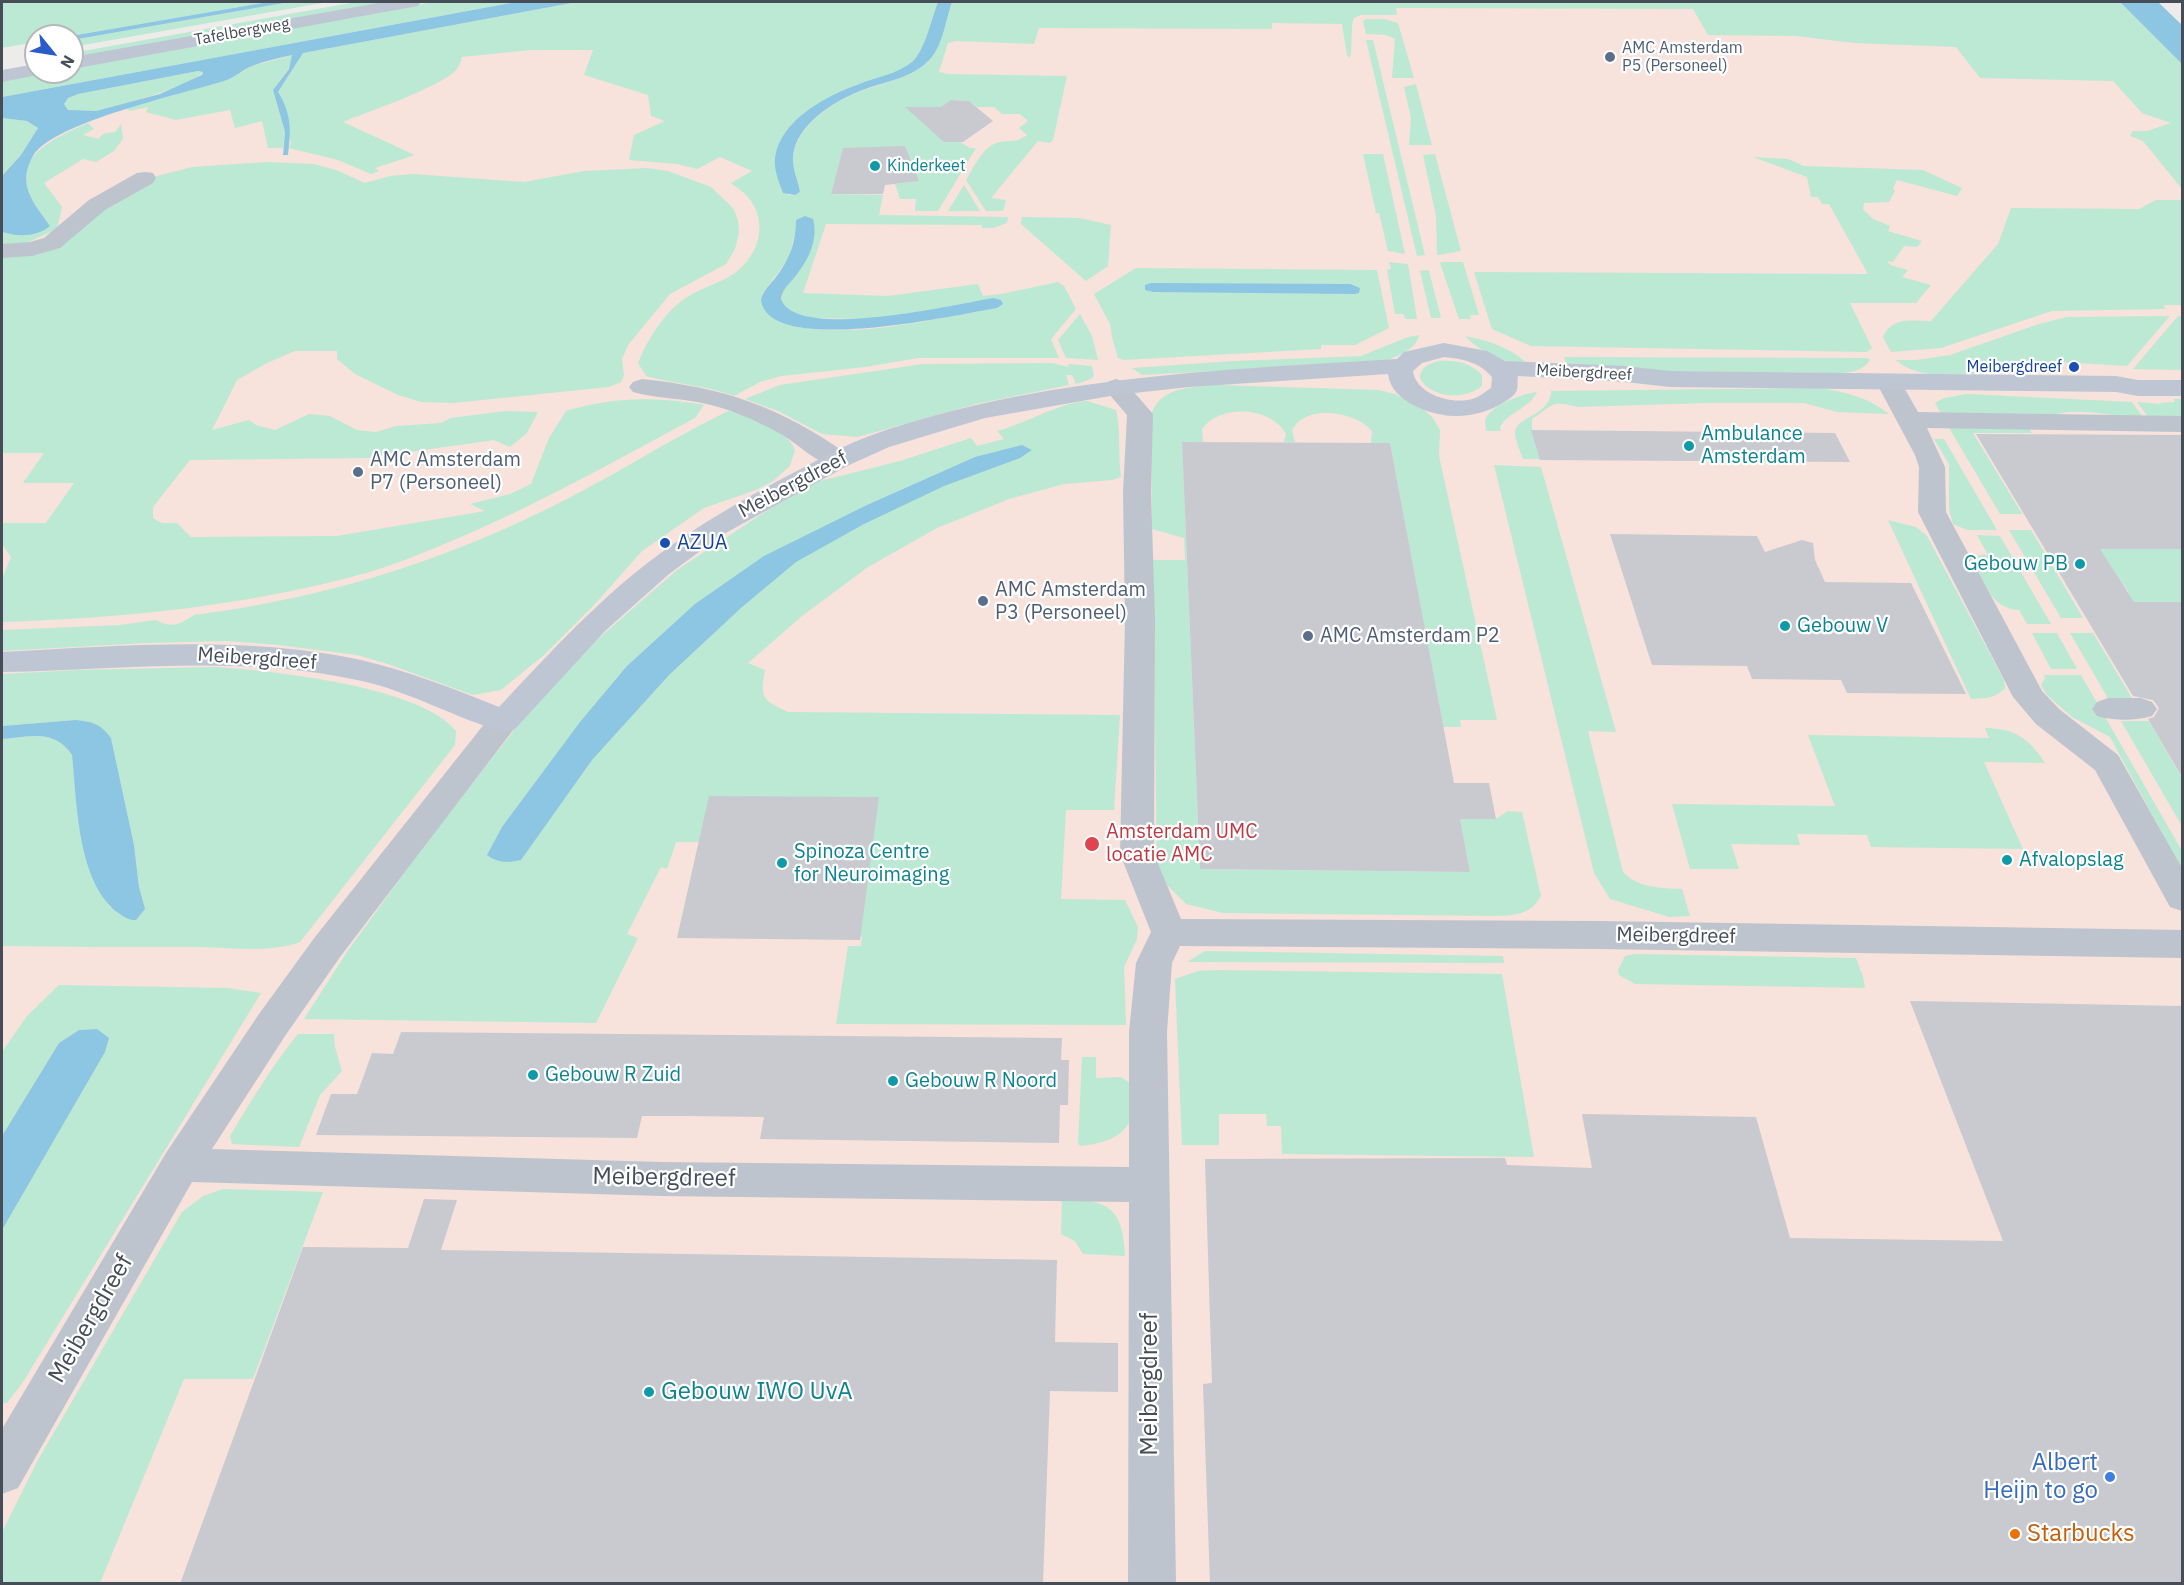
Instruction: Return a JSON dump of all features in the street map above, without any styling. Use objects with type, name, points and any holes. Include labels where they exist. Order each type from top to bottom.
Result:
[{"type":"street","name":"Tafelbergweg","points":[[84,61],[412,2]]},
{"type":"street","points":[[2,76],[24,72]]},
{"type":"street","points":[[2,251],[32,249],[52,243],[98,205],[145,178]]},
{"type":"street","points":[[1402,376],[1414,355],[1444,350],[1479,356],[1502,379]]},
{"type":"street","name":"Meibergdreef","points":[[2116,384],[2129,379],[2182,375]]},
{"type":"street","name":"Meibergdreef","points":[[2,1472],[180,1165],[272,1026],[370,891],[504,721],[594,624],[659,568],[712,529],[838,460],[880,441],[981,411],[1116,387],[1232,377],[1402,376],[1424,401],[1456,408],[1487,403],[1502,379],[1522,387],[1630,384],[1670,379],[2116,384],[2138,388],[2182,388]]},
{"type":"street","points":[[1889,382],[1929,455],[1932,467],[1932,512],[2029,697],[2052,722],[2094,750],[2107,763],[2182,898]]},
{"type":"street","points":[[642,387],[690,391],[732,402],[789,426],[838,460]]},
{"type":"street","points":[[1116,387],[1140,414],[1137,492],[1140,619],[1137,854],[1169,932]]},
{"type":"street","points":[[1909,420],[2182,424]]},
{"type":"street","name":"Meibergdreef","points":[[2,662],[218,653],[271,656],[361,670],[424,690],[504,721]]},
{"type":"street","points":[[2108,709],[2141,709]]},
{"type":"street","name":"Meibergdreef","points":[[1152,1584],[1148,1032],[1154,963],[1169,932],[1599,935],[2182,944]]},
{"type":"street","name":"Meibergdreef","points":[[180,1165],[662,1179],[1148,1185]]},
{"type":"shaded area","name":"Amsterdam UMC locatie AMC","points":[[546,2],[2150,2],[2182,32],[2182,1583],[2,1584],[2,105]]},
{"type":"green space","points":[[2,2],[268,2],[84,34],[84,24],[24,24],[24,44],[2,48]]},
{"type":"green space","points":[[290,2],[328,2],[84,45],[84,38]]},
{"type":"green space","points":[[356,2],[388,2],[84,56],[84,51]]},
{"type":"green space","points":[[433,2],[516,2],[84,82],[84,65]]},
{"type":"green space","points":[[577,2],[938,2],[925,42],[913,61],[896,72],[833,95],[812,108],[793,124],[788,195],[794,195],[800,191],[793,155],[796,144],[810,124],[829,107],[851,95],[905,76],[928,61],[940,41],[952,2],[2120,2],[2182,64],[2182,189],[2143,141],[2130,136],[2133,131],[2147,131],[2171,123],[2142,113],[2113,81],[1980,78],[1956,47],[1854,43],[1796,36],[1708,35],[1693,9],[1396,8],[1397,15],[1361,15],[1354,18],[1350,58],[1347,55],[1342,24],[1272,23],[1272,29],[1039,28],[1034,44],[956,41],[948,43],[939,72],[1067,76],[1053,140],[1050,143],[1038,141],[991,198],[1006,200],[1003,211],[986,211],[966,180],[989,147],[1027,135],[1019,128],[1028,121],[1020,114],[1002,114],[994,107],[977,107],[969,101],[951,100],[941,107],[924,107],[913,114],[970,148],[976,148],[938,211],[915,211],[916,199],[900,199],[895,184],[918,181],[866,148],[843,148],[831,194],[829,194],[883,195],[879,215],[1008,217],[1007,223],[993,228],[982,228],[982,225],[826,224],[803,293],[888,296],[978,284],[983,296],[1058,282],[1064,286],[1076,309],[1051,339],[1059,358],[918,358],[865,367],[781,376],[760,382],[734,396],[712,389],[646,376],[638,363],[655,331],[672,309],[692,294],[735,273],[750,257],[758,238],[758,217],[748,197],[731,183],[752,171],[720,157],[697,169],[677,164],[629,160],[634,135],[665,121],[651,116],[648,95],[584,75],[593,50],[531,50],[462,57],[456,70],[448,77],[403,99],[343,122],[415,155],[375,168],[379,171],[371,174],[338,160],[289,148],[291,143],[278,92],[303,53]],"holes":[[[796,230],[801,269],[784,289],[781,299],[790,312],[811,318],[865,319],[997,308],[866,329],[814,329],[789,325],[762,294],[789,258]]]},
{"type":"green space","points":[[1384,19],[1398,23],[1414,78],[1392,78],[1395,39],[1386,35],[1366,34],[1363,21]]},
{"type":"green space","points":[[1366,40],[1373,40],[1425,255],[1417,256]]},
{"type":"green space","points":[[293,55],[289,68],[273,90],[285,132],[283,148],[268,148],[262,121],[235,128],[230,110],[176,120],[146,112],[148,107],[130,111],[126,108],[227,80],[252,66]]},
{"type":"green space","points":[[198,71],[203,72],[184,83],[106,109],[93,112],[68,110],[64,104],[68,98],[78,94]]},
{"type":"green space","points":[[24,76],[24,84],[72,84],[2,97],[2,80]]},
{"type":"green space","points":[[1416,84],[1432,145],[1409,145],[1411,118],[1404,87]]},
{"type":"green space","points":[[2,118],[27,121],[38,128],[21,155],[2,176]]},
{"type":"green space","points":[[88,123],[94,129],[83,135],[98,139],[103,134],[115,132],[121,124],[123,139],[114,151],[96,162],[83,159],[44,183],[62,207],[57,229],[26,243],[2,245],[2,232],[8,234],[50,226],[27,190],[25,177],[27,166],[43,147]]},
{"type":"green space","points":[[1363,154],[1383,154],[1405,254],[1388,251],[1379,213],[1376,213]]},
{"type":"green space","points":[[1435,154],[1461,251],[1439,255],[1437,254],[1436,216],[1423,155]]},
{"type":"green space","points":[[1753,157],[1788,159],[1804,166],[1923,170],[1962,188],[1957,196],[1897,180],[1893,188],[1895,191],[1889,202],[1864,203],[1863,209],[1873,219],[1890,226],[1888,231],[1922,241],[1917,247],[1904,246],[1893,262],[1887,261],[1890,265],[1908,270],[1902,277],[1931,285],[1916,303],[1850,303],[1872,348],[1867,352],[1531,346],[1492,329],[1474,272],[1868,274],[1829,204],[1822,204],[1818,197],[1811,197],[1807,177]]},
{"type":"green space","points":[[266,162],[314,164],[336,170],[365,183],[390,176],[413,174],[524,182],[584,171],[647,168],[668,171],[711,187],[733,208],[738,220],[739,233],[735,249],[726,264],[670,294],[628,345],[622,359],[624,376],[621,382],[609,387],[453,403],[421,402],[398,395],[355,374],[337,359],[337,351],[295,351],[267,363],[237,380],[212,430],[249,420],[256,425],[275,430],[309,414],[330,416],[357,430],[376,432],[396,426],[441,423],[451,418],[505,411],[538,412],[527,433],[510,447],[494,440],[367,458],[190,460],[153,507],[153,518],[162,523],[177,523],[191,537],[337,536],[485,511],[470,504],[510,494],[531,484],[549,438],[566,411],[600,403],[634,399],[669,400],[704,405],[695,418],[542,499],[447,543],[376,570],[276,594],[231,602],[140,613],[2,622],[2,579],[11,557],[2,544],[2,523],[46,523],[74,483],[23,483],[44,453],[2,453],[2,255],[29,254],[153,177],[192,167]]},
{"type":"green space","points":[[964,185],[980,211],[948,211]]},
{"type":"green space","points":[[2156,200],[2182,200],[2182,305],[2163,305],[2166,309],[2052,311],[1941,348],[1891,352],[1883,337],[1887,330],[1903,321],[1931,321],[1998,244],[2011,208],[2139,209]]},
{"type":"green space","points":[[1022,217],[1079,218],[1111,225],[1108,266],[1086,281],[1021,224]]},
{"type":"green space","points":[[1389,262],[1408,264],[1417,319],[1405,319],[1404,314],[1395,314],[1387,270],[1391,269]]},
{"type":"green space","points":[[1463,262],[1479,315],[1470,315],[1471,319],[1459,319],[1440,263]]},
{"type":"green space","points":[[1136,268],[1377,270],[1389,328],[1355,345],[1321,345],[1321,349],[1124,360],[1118,358],[1110,324],[1094,294]]},
{"type":"green space","points":[[1420,271],[1429,271],[1441,318],[1431,318]]},
{"type":"green space","points":[[1080,314],[1092,336],[1098,360],[1066,358],[1058,340]]},
{"type":"green space","points":[[2170,316],[2127,366],[2060,362],[2060,365],[1944,375],[1913,370],[1896,360],[1916,360],[1950,355],[2039,324],[2067,317]]},
{"type":"green space","points":[[2178,316],[2182,316],[2182,370],[2133,369]]},
{"type":"green space","points":[[1419,335],[1410,349],[1382,362],[1142,375],[1132,368],[1361,356],[1408,337]]},
{"type":"green space","points":[[1465,336],[1500,346],[1516,354],[1530,366],[1495,357],[1479,348]]},
{"type":"green space","points":[[1564,357],[1870,359],[1859,370],[1832,373],[1653,371],[1567,367]]},
{"type":"green space","points":[[1439,361],[1468,365],[1482,375],[1482,386],[1467,394],[1458,395],[1432,390],[1420,378],[1426,366]]},
{"type":"green space","points":[[1052,363],[1069,367],[1068,364],[1092,366],[1094,376],[1076,384],[1072,375],[1066,375],[1069,385],[976,404],[858,437],[822,434],[778,411],[745,399],[780,385],[923,364]]},
{"type":"green space","points":[[1216,385],[1379,390],[1395,394],[1424,410],[1433,418],[1440,430],[1439,456],[1497,720],[1460,720],[1461,727],[1443,727],[1390,443],[1371,443],[1372,431],[1365,424],[1343,415],[1318,413],[1307,416],[1298,422],[1292,431],[1295,442],[1284,442],[1286,434],[1269,418],[1245,412],[1221,415],[1202,429],[1203,442],[1182,442],[1200,869],[1470,872],[1460,819],[1496,819],[1508,811],[1522,812],[1541,896],[1532,907],[1522,913],[1495,916],[1223,913],[1186,904],[1157,875],[1153,560],[1185,560],[1184,538],[1152,529],[1151,415],[1161,399],[1169,394],[1187,388]]},
{"type":"green space","points":[[1819,388],[1856,396],[1873,403],[1889,414],[1837,412],[1804,403],[1578,407],[1557,404],[1532,419],[1532,429],[1542,459],[1523,459],[1515,435],[1521,422],[1546,405],[1551,391]]},
{"type":"green space","points":[[1537,392],[1529,402],[1508,417],[1500,427],[1501,431],[1486,431],[1485,421],[1488,415],[1499,405]]},
{"type":"green space","points":[[1967,394],[2132,402],[2144,419],[2082,412],[2058,414],[2050,418],[1943,417],[1935,403],[1944,398]]},
{"type":"green space","points":[[2173,399],[2182,399],[2182,419],[2149,418],[2137,402],[2161,404],[2175,402]]},
{"type":"green space","points":[[1087,401],[1116,410],[1121,477],[1112,480],[1064,484],[1009,499],[937,528],[868,567],[802,616],[748,663],[765,670],[763,692],[765,697],[788,712],[1120,715],[1114,810],[1066,810],[1061,899],[1125,900],[1138,927],[1137,939],[1124,967],[1126,1025],[836,1024],[848,946],[861,946],[862,937],[857,937],[871,844],[676,842],[667,869],[661,867],[627,934],[638,938],[596,1023],[304,1019],[347,952],[425,844],[515,729],[576,658],[677,570],[774,506],[820,481],[900,461],[971,438],[977,446],[1004,439],[997,431],[1064,406]]},
{"type":"green space","points":[[728,411],[766,424],[784,435],[795,450],[790,466],[773,481],[756,490],[704,508],[642,551],[595,604],[544,655],[501,690],[473,695],[357,655],[228,641],[2,651],[2,630],[120,625],[156,620],[171,625],[185,621],[194,615],[285,600],[374,577],[417,563],[503,530],[545,510]]},
{"type":"green space","points":[[1948,426],[2029,428],[2032,433],[1973,433],[2022,514],[2000,514]]},
{"type":"green space","points":[[1934,439],[1944,439],[1997,530],[1967,530],[1953,524],[1949,509],[1949,464]]},
{"type":"green space","points":[[1494,465],[1541,467],[1616,732],[1588,731],[1623,872],[1643,884],[1682,889],[1690,916],[1669,917],[1610,899],[1594,873]]},
{"type":"green space","points":[[1888,520],[1916,527],[1927,536],[2004,680],[2005,688],[1997,694],[1971,699]]},
{"type":"green space","points":[[2009,530],[2031,530],[2083,618],[2061,618]]},
{"type":"green space","points":[[1977,535],[2000,536],[2051,624],[2027,624],[2019,610],[2010,609],[1995,600],[1985,586],[1973,561],[1979,555],[1988,555]]},
{"type":"green space","points":[[2095,549],[2182,549],[2182,602],[2163,602],[2133,608],[2128,591],[2120,580],[2115,580]]},
{"type":"green space","points":[[2032,633],[2057,633],[2077,669],[2051,669]]},
{"type":"green space","points":[[2070,633],[2093,633],[2133,700],[2109,700]]},
{"type":"green space","points":[[216,667],[307,677],[379,692],[438,715],[456,731],[455,745],[300,942],[261,949],[2,946],[2,739],[40,736],[65,746],[72,755],[78,815],[85,853],[99,890],[110,907],[139,887],[134,845],[111,738],[75,720],[2,726],[2,674]]},
{"type":"green space","points":[[2044,675],[2081,675],[2182,851],[2182,870],[2110,737],[2072,717],[2047,695],[2041,685],[2045,678]]},
{"type":"green space","points":[[2121,721],[2149,721],[2182,778],[2182,826]]},
{"type":"green space","points":[[1985,728],[2005,730],[2020,736],[2033,747],[2045,763],[1984,762],[2023,849],[1871,847],[1867,835],[1797,834],[1800,845],[1731,844],[1739,869],[1690,869],[1672,804],[1835,806],[1808,735],[1989,738]]},
{"type":"green space","points":[[1205,951],[1503,956],[1504,963],[1187,962]]},
{"type":"green space","points":[[1635,954],[1856,958],[1865,988],[1635,984],[1619,975],[1618,970],[1625,956]]},
{"type":"green space","points":[[1198,971],[1502,974],[1534,1157],[1282,1154],[1281,1126],[1267,1126],[1266,1114],[1219,1114],[1219,1145],[1182,1145],[1175,979]]},
{"type":"green space","points":[[59,985],[228,988],[261,993],[23,1382],[7,1403],[2,1403],[2,1230],[43,1158],[97,1029],[79,1030],[59,1043],[2,1136],[2,1052],[27,1016]]},
{"type":"green space","points":[[298,1034],[334,1034],[342,1071],[320,1095],[299,1147],[232,1144],[230,1136],[271,1071]]},
{"type":"green space","points":[[1082,1057],[1096,1057],[1096,1078],[1121,1077],[1131,1084],[1132,1113],[1128,1124],[1118,1135],[1096,1144],[1081,1146],[1078,1144]]},
{"type":"green space","points":[[223,1189],[323,1192],[253,1379],[184,1379],[100,1583],[2,1583],[2,1532],[38,1460],[182,1212],[203,1196]]},
{"type":"green space","points":[[1062,1198],[1091,1201],[1110,1210],[1117,1217],[1121,1227],[1125,1256],[1083,1254],[1075,1241],[1061,1234]]},
{"type":"water","points":[[268,2],[290,2],[84,38],[84,34]]},
{"type":"water","points":[[516,2],[577,2],[303,53],[278,92],[288,116],[290,139],[288,155],[283,155],[285,132],[273,90],[289,69],[292,55],[252,66],[224,81],[151,101],[91,121],[45,144],[33,156],[28,166],[27,185],[33,201],[50,226],[33,234],[14,235],[2,232],[2,176],[21,155],[38,128],[27,121],[2,118],[2,97],[72,84],[84,84],[84,82]],"holes":[[[198,71],[203,72],[202,75],[160,94],[96,111],[68,110],[64,104],[68,98],[78,94]]]},
{"type":"water","points":[[938,2],[952,2],[941,39],[931,58],[916,71],[850,95],[828,108],[809,124],[801,134],[793,156],[800,192],[795,195],[783,193],[775,166],[782,137],[792,125],[817,104],[846,89],[894,72],[913,61],[925,41]]},
{"type":"water","points":[[2120,2],[2158,2],[2182,25],[2182,64]]},
{"type":"water","points":[[805,216],[813,219],[814,235],[811,251],[799,272],[784,290],[781,299],[793,312],[815,318],[845,319],[879,317],[993,298],[1001,300],[1003,304],[997,308],[868,328],[829,330],[796,327],[772,317],[761,300],[762,296],[788,257],[795,236],[796,220]]},
{"type":"water","points":[[1151,283],[1350,284],[1360,288],[1359,293],[1355,294],[1153,292],[1145,290],[1145,285]]},
{"type":"water","points":[[1022,445],[1032,450],[1020,458],[944,486],[864,524],[796,562],[742,607],[669,675],[592,760],[521,860],[503,862],[487,855],[502,827],[580,722],[627,666],[695,604],[764,556],[867,505],[975,457]]},
{"type":"water","points":[[75,720],[95,724],[111,738],[145,909],[136,920],[120,914],[106,901],[95,884],[82,841],[72,755],[65,746],[49,738],[31,736],[2,739],[2,726]]},
{"type":"water","points":[[97,1029],[109,1038],[105,1052],[2,1230],[2,1136],[59,1043],[79,1030]]},
{"type":"building","name":"Kinderkeet","points":[[951,100],[969,101],[993,121],[963,142],[944,142],[905,107],[941,107]]},
{"type":"building","name":"Kinderkeet","points":[[905,146],[919,181],[885,185],[883,194],[831,194],[843,148]]},
{"type":"building","name":"Ambulance Amsterdam","points":[[1531,430],[1835,433],[1850,462],[1540,460]]},
{"type":"building","name":"Gebouw PB","points":[[1976,434],[2182,435],[2182,549],[2100,549],[2134,602],[2182,602],[2182,777],[2148,719],[2154,717],[2159,708],[2153,700],[2133,696]]},
{"type":"building","name":"AMC Amsterdam P2","points":[[1182,442],[1390,443],[1454,783],[1489,783],[1496,819],[1460,819],[1470,872],[1200,869]]},
{"type":"building","name":"Gebouw V","points":[[1610,534],[1757,536],[1765,552],[1802,540],[1813,543],[1815,560],[1825,582],[1911,583],[1966,694],[1847,693],[1841,680],[1752,679],[1747,666],[1652,665]]},
{"type":"building","name":"Spinoza Centre for Neuroimaging","points":[[709,796],[879,797],[860,940],[677,938]]},
{"type":"building","points":[[1910,1001],[2182,1006],[2182,1584],[1210,1584],[1203,1384],[1212,1383],[1205,1159],[1505,1158],[1507,1165],[1592,1168],[1582,1114],[1756,1117],[1790,1238],[2003,1241]]},
{"type":"building","points":[[401,1032],[1062,1038],[1061,1060],[1069,1060],[1068,1105],[1060,1105],[1059,1143],[760,1139],[764,1117],[692,1116],[642,1116],[637,1138],[316,1135],[331,1094],[357,1094],[372,1053],[393,1054]]},
{"type":"building","name":"Gebouw IWO UvA","points":[[424,1199],[457,1200],[441,1250],[1057,1260],[1055,1342],[1118,1343],[1118,1392],[1050,1391],[1043,1584],[180,1584],[303,1247],[408,1248]]},
{"type":"place","name":"AMC Amsterdam P5 (Personeel)","points":[[1610,57]]},
{"type":"place","name":"Kinderkeet","points":[[875,166]]},
{"type":"place","name":"Meibergdreef","points":[[2074,367]]},
{"type":"place","name":"Ambulance Amsterdam","points":[[1689,446]]},
{"type":"place","name":"AMC Amsterdam P7 (Personeel)","points":[[358,472]]},
{"type":"place","name":"AZUA","points":[[665,543]]},
{"type":"place","name":"Gebouw PB","points":[[2080,564]]},
{"type":"place","name":"AMC Amsterdam P3 (Personeel)","points":[[983,601]]},
{"type":"place","name":"Gebouw V","points":[[1785,626]]},
{"type":"place","name":"AMC Amsterdam P2","points":[[1308,636]]},
{"type":"place","name":"Amsterdam UMC locatie AMC","points":[[1092,844]]},
{"type":"place","name":"Afvalopslag","points":[[2007,860]]},
{"type":"place","name":"Spinoza Centre for Neuroimaging","points":[[782,863]]},
{"type":"place","name":"Gebouw R Zuid","points":[[533,1075]]},
{"type":"place","name":"Gebouw R Noord","points":[[893,1081]]},
{"type":"place","name":"Gebouw IWO UvA","points":[[649,1392]]},
{"type":"place","name":"Albert Heijn to go","points":[[2110,1477]]},
{"type":"place","name":"Starbucks","points":[[2015,1534]]}]
